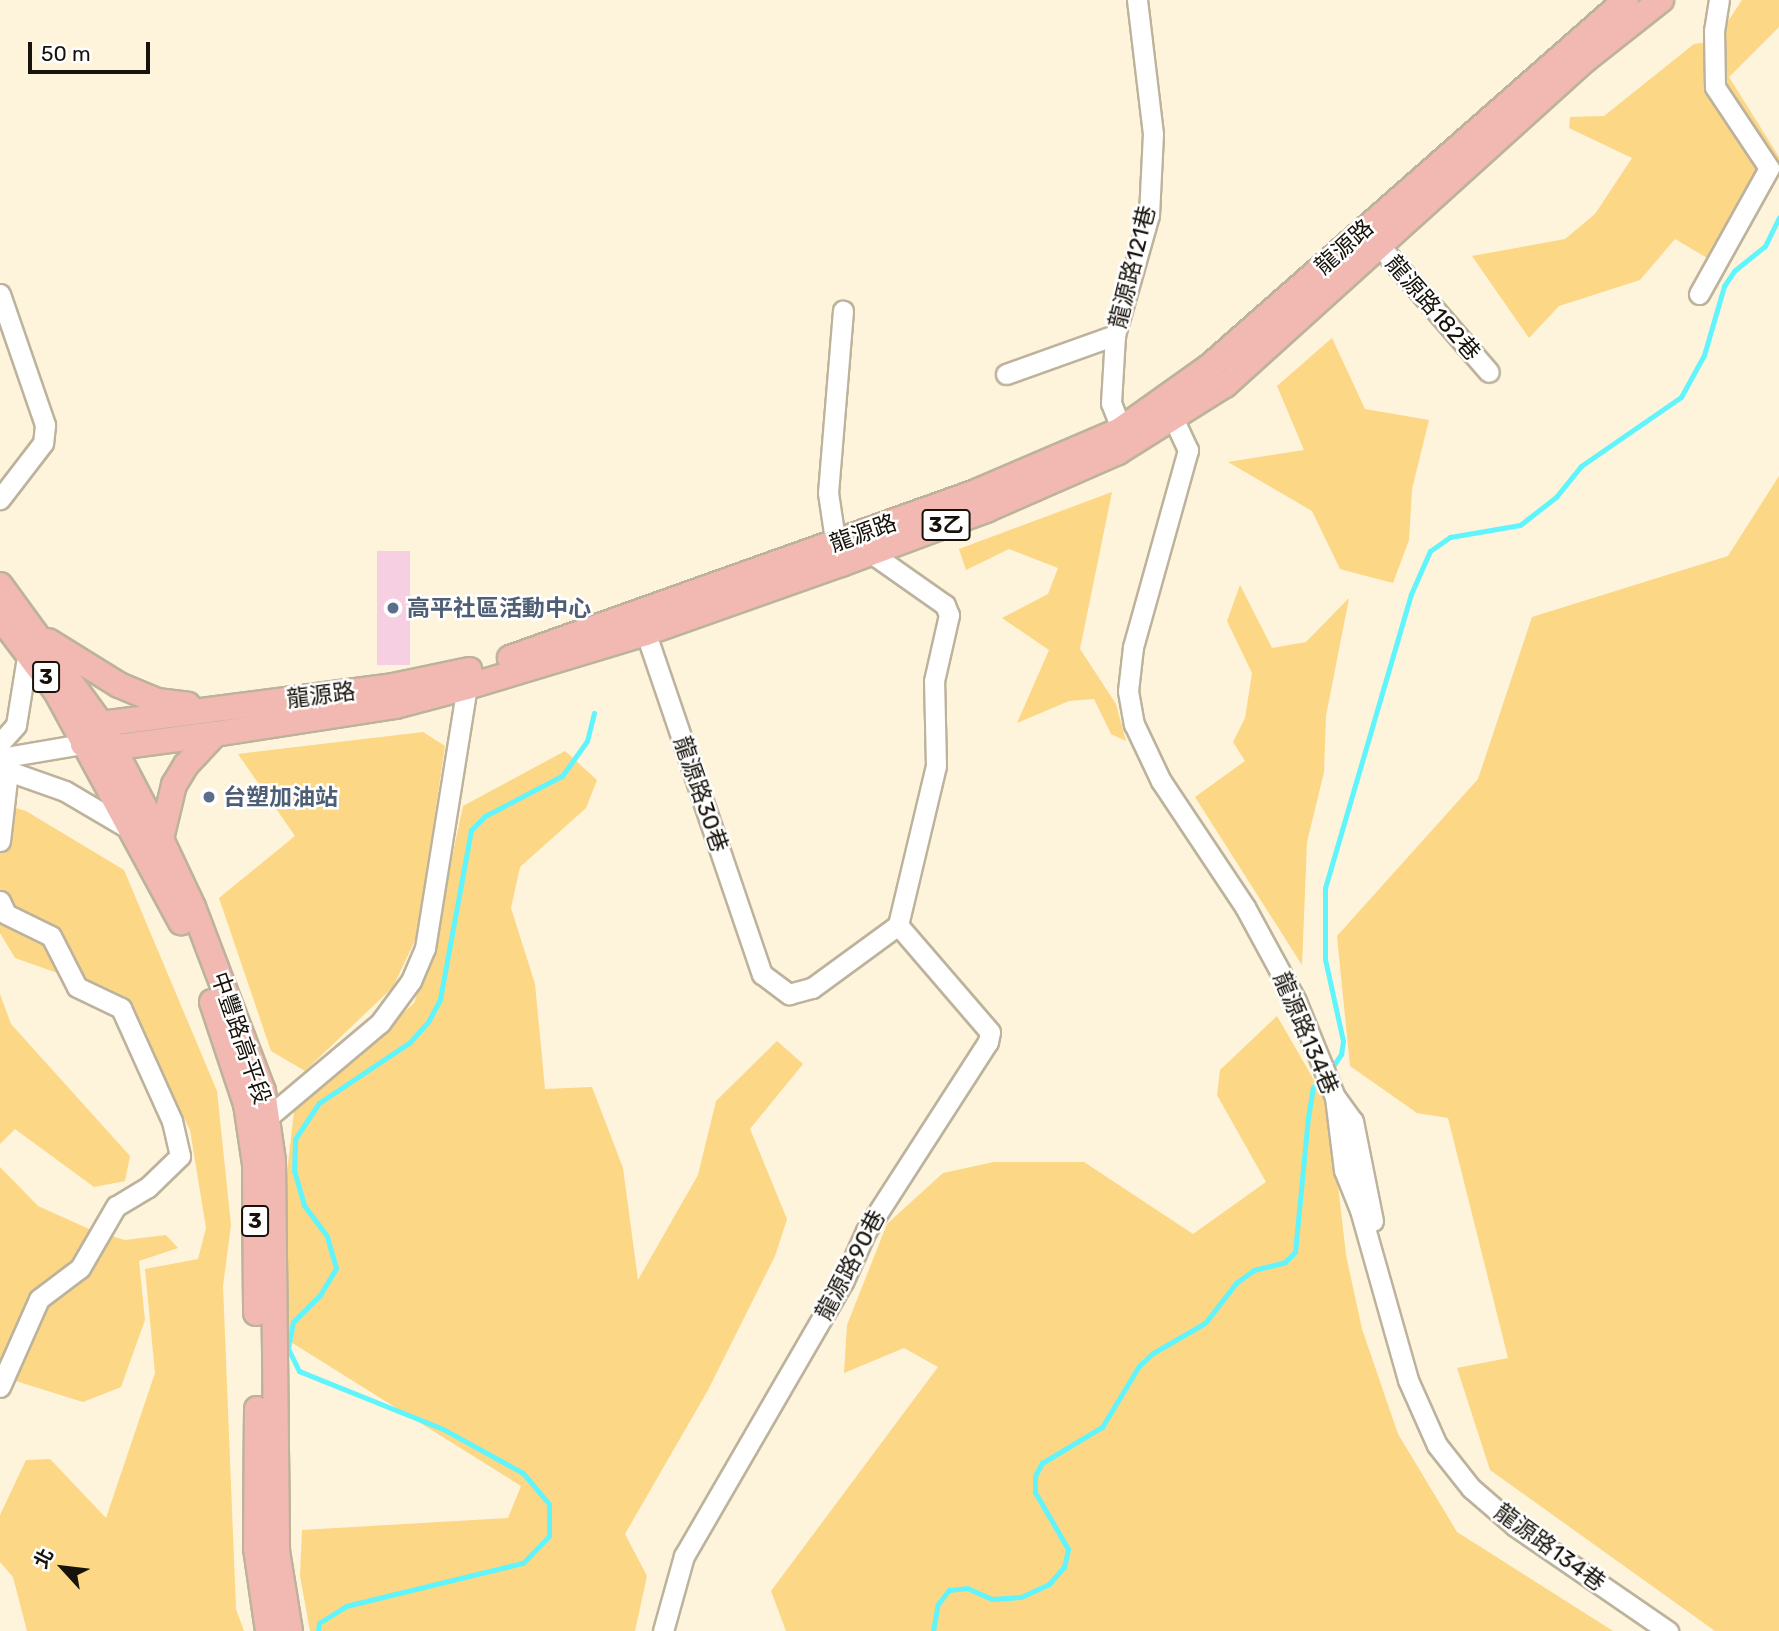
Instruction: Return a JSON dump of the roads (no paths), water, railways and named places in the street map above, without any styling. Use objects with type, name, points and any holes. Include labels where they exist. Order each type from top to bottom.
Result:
[{"type":"main road","name":"龍源路","points":[[1170,409],[1626,0]]},
{"type":"main road","name":"3乙","points":[[83,744],[110,748],[396,706],[467,687],[838,554],[870,553],[1037,489],[1170,409],[1225,385],[1378,244],[1585,60],[1661,0]]},
{"type":"main road","name":"龍源路","points":[[838,554],[978,491],[1124,438]]},
{"type":"main road","name":"中豐路高平段","points":[[0,586],[34,643],[83,744],[176,909],[223,1028],[246,1104],[255,1164],[265,1443],[277,1551],[290,1631]]},
{"type":"main road","name":"中豐路高平段","points":[[0,617],[34,643],[101,724],[110,748],[160,838],[245,1039],[263,1091],[274,1161],[265,1443],[256,1548],[268,1631]]},
{"type":"main road","name":"龍源路","points":[[101,724],[437,678],[643,624]]},
{"type":"main road","points":[[34,643],[157,701],[213,708]]},
{"type":"main road","points":[[83,744],[101,724]]},
{"type":"main road","points":[[160,838],[174,785],[186,765],[215,733]]},
{"type":"street","name":"龍源路121巷","points":[[1124,438],[1111,403],[1115,335],[1149,215],[1153,134],[1137,0]]},
{"type":"street","points":[[1699,294],[1769,168],[1715,87],[1714,31],[1720,0]]},
{"type":"street","name":"龍源路182巷","points":[[1378,244],[1489,372]]},
{"type":"street","points":[[0,294],[46,425],[43,443],[0,499]]},
{"type":"street","points":[[838,554],[828,493],[843,311]]},
{"type":"street","points":[[1006,374],[1115,335]]},
{"type":"street","name":"龍源路134巷","points":[[1170,409],[1188,450],[1133,647],[1128,691],[1134,724],[1161,782],[1245,906],[1296,1001],[1333,1092],[1353,1121],[1364,1159],[1384,1292],[1408,1380],[1437,1445],[1471,1488],[1515,1526],[1668,1631]]},
{"type":"street","points":[[870,553],[945,605],[949,615],[934,681],[936,766],[898,925]]},
{"type":"street","name":"龍源路30巷","points":[[643,624],[762,974],[789,994],[812,988],[898,925]]},
{"type":"street","points":[[0,743],[16,725],[34,643]]},
{"type":"street","points":[[267,1118],[380,1023],[411,981],[425,948],[467,687]]},
{"type":"street","points":[[3,766],[83,744]]},
{"type":"street","points":[[3,766],[65,791],[135,833]]},
{"type":"street","points":[[0,841],[3,766]]},
{"type":"street","points":[[0,901],[6,914],[51,936],[77,987],[121,1008],[172,1121],[180,1156],[148,1187],[116,1206],[80,1268],[39,1300],[0,1387]]},
{"type":"street","name":"龍源路90巷","points":[[663,1631],[684,1556],[843,1283],[866,1231],[988,1042],[990,1032],[898,925]]},
{"type":"waterway","points":[[1329,1072],[1341,1054],[1343,1041],[1325,959],[1325,888],[1411,594],[1430,551],[1450,537],[1520,525],[1556,497],[1581,466],[1681,397],[1704,355],[1724,286],[1734,271],[1765,246],[1779,217]]},
{"type":"waterway","points":[[318,1631],[319,1623],[346,1606],[523,1563],[549,1536],[549,1504],[523,1473],[443,1429],[299,1371],[288,1348],[293,1322],[320,1295],[336,1268],[327,1236],[304,1205],[294,1171],[295,1139],[319,1103],[410,1042],[428,1022],[440,999],[471,830],[485,816],[562,776],[587,741],[594,713]]},
{"type":"waterway","points":[[933,1631],[938,1604],[949,1590],[967,1588],[992,1599],[1021,1597],[1049,1584],[1064,1567],[1068,1549],[1035,1492],[1035,1476],[1042,1463],[1102,1427],[1139,1366],[1153,1353],[1205,1323],[1236,1283],[1254,1270],[1285,1262],[1295,1252],[1308,1118],[1313,1088],[1322,1079]]},
{"type":"place","name":"高平社區活動中心","points":[[393,608]]},
{"type":"place","name":"台塑加油站","points":[[209,797]]}]
